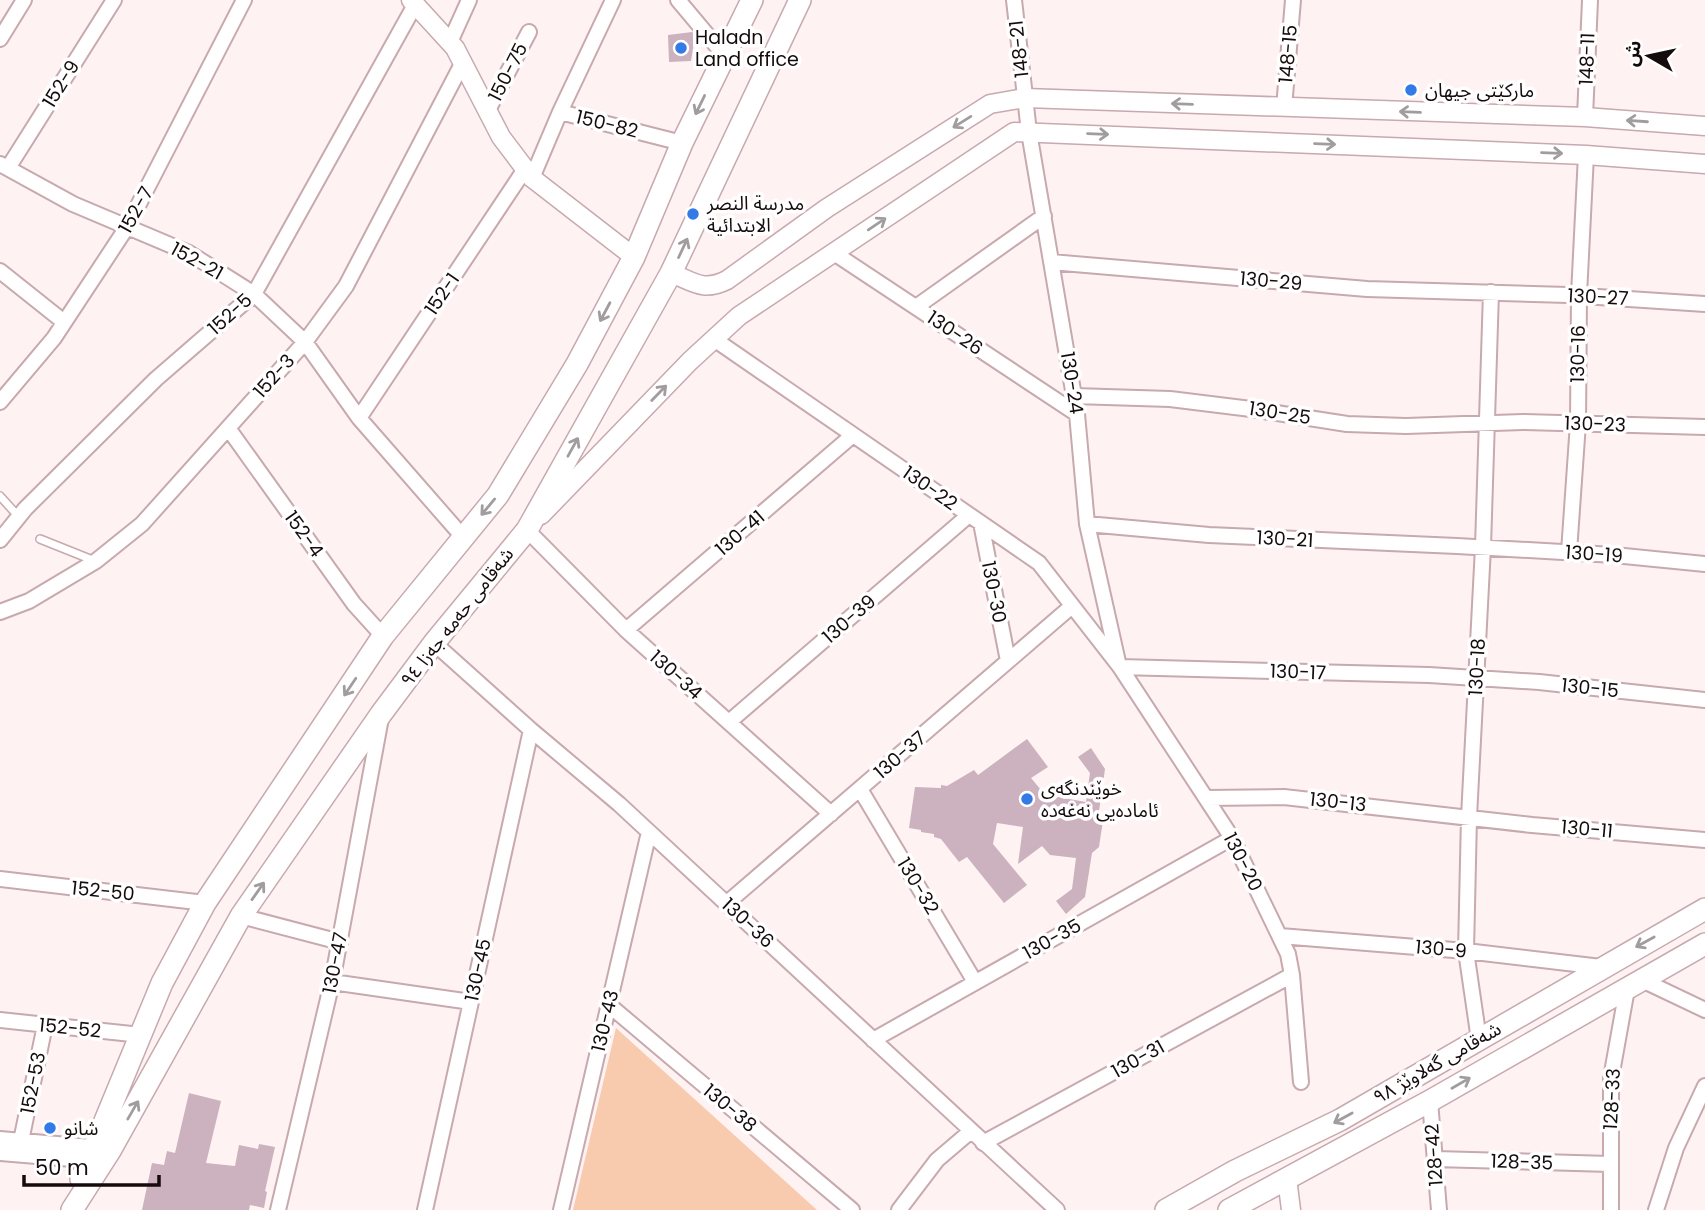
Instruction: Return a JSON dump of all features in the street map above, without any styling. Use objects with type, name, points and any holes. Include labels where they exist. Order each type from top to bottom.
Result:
[{"type":"main road","name":"شەقامی حەمە جەزا ٩٤","points":[[98,1154],[162,983],[205,903],[383,636],[498,495],[577,364],[634,257],[682,143],[752,0]]},
{"type":"main road","name":"شەقامی حەمە جەزا ٩٤","points":[[71,1210],[98,1154],[241,916],[434,643],[527,530],[671,273],[800,0]]},
{"type":"main road","name":"شەقامی گەلاوێژ ٩٨","points":[[1166,1210],[1235,1171],[1340,1120],[1705,909]]},
{"type":"main road","name":"شەقامی گەلاوێژ ٩٨","points":[[1229,1210],[1430,1101],[1705,944]]},
{"type":"main road","points":[[1235,1171],[1249,1199]]},
{"type":"street","points":[[0,39],[24,0]]},
{"type":"street","name":"152-9","points":[[4,166],[114,0]]},
{"type":"street","name":"152-7","points":[[0,401],[54,338],[127,227],[244,0]]},
{"type":"street","points":[[450,42],[469,0]]},
{"type":"street","points":[[560,112],[613,0]]},
{"type":"street","points":[[678,0],[725,56]]},
{"type":"street","name":"148-21","points":[[1014,0],[1025,98]]},
{"type":"street","name":"148-15","points":[[1284,108],[1293,0]]},
{"type":"street","name":"148-11","points":[[1585,117],[1590,0]]},
{"type":"street","points":[[413,1],[450,42],[500,137],[528,173],[634,257]]},
{"type":"street","name":"152-5","points":[[0,540],[19,517],[156,379],[254,294],[413,1]]},
{"type":"street","name":"150-75","points":[[487,112],[529,32]]},
{"type":"street","name":"152-3","points":[[0,612],[29,601],[96,561],[142,524],[305,342],[346,286],[462,64]]},
{"type":"street","points":[[671,273],[689,282],[713,287],[727,280],[827,208],[990,104],[1025,98],[1585,117],[1705,126]]},
{"type":"street","name":"130-24","points":[[1025,98],[1077,414],[1087,524],[1119,667]]},
{"type":"street","name":"150-82","points":[[528,173],[560,112],[682,143]]},
{"type":"street","points":[[527,530],[713,339],[739,316],[1014,132],[1586,155],[1705,164]]},
{"type":"street","name":"130-16","points":[[1569,552],[1578,423],[1579,295],[1586,155]]},
{"type":"street","name":"152-21","points":[[4,166],[74,204],[189,253],[254,294],[305,342],[359,418],[463,537]]},
{"type":"street","name":"152-1","points":[[359,418],[528,173]]},
{"type":"street","points":[[916,307],[1044,216]]},
{"type":"street","name":"130-26","points":[[834,253],[1077,414]]},
{"type":"street","name":"130-29","points":[[1051,262],[1367,289],[1491,292]]},
{"type":"street","points":[[0,271],[64,322]]},
{"type":"street","name":"130-27","points":[[1491,292],[1705,303]]},
{"type":"street","name":"130-18","points":[[1479,1040],[1466,951],[1491,292]]},
{"type":"street","name":"130-22","points":[[713,339],[1039,563],[1119,667]]},
{"type":"street","name":"130-25","points":[[1074,396],[1170,399],[1347,424],[1406,426],[1486,423]]},
{"type":"street","name":"130-23","points":[[1486,423],[1705,427]]},
{"type":"street","name":"152-4","points":[[228,428],[354,604],[383,636]]},
{"type":"street","name":"130-41","points":[[626,630],[853,435]]},
{"type":"street","name":"130-30","points":[[975,519],[1008,661]]},
{"type":"street","name":"130-39","points":[[729,722],[975,519]]},
{"type":"street","name":"130-21","points":[[1087,524],[1209,535],[1483,547]]},
{"type":"street","name":"130-34","points":[[527,530],[626,630],[831,814]]},
{"type":"street","name":"130-19","points":[[1483,547],[1705,564]]},
{"type":"street","name":"130-37","points":[[727,903],[1072,606]]},
{"type":"street","name":"130-36","points":[[434,643],[649,832],[1057,1210]]},
{"type":"street","name":"130-17","points":[[1119,667],[1476,678]]},
{"type":"street","name":"130-20","points":[[1119,667],[1232,838],[1288,954],[1301,1082]]},
{"type":"street","name":"130-15","points":[[1476,678],[1705,700]]},
{"type":"street","name":"130-47","points":[[278,1210],[332,982],[382,714]]},
{"type":"street","name":"130-45","points":[[425,1210],[531,730]]},
{"type":"street","name":"130-32","points":[[860,789],[975,982]]},
{"type":"street","name":"130-13","points":[[1206,798],[1284,797],[1469,817]]},
{"type":"street","name":"130-11","points":[[1469,817],[1705,839]]},
{"type":"street","name":"130-43","points":[[561,1210],[649,832]]},
{"type":"street","name":"130-35","points":[[873,1040],[1232,838]]},
{"type":"street","name":"152-50","points":[[0,880],[205,903]]},
{"type":"street","points":[[241,916],[340,942]]},
{"type":"street","name":"130-9","points":[[1280,936],[1466,951],[1601,967]]},
{"type":"street","name":"130-31","points":[[984,1143],[1292,975]]},
{"type":"street","points":[[332,982],[471,1002]]},
{"type":"street","points":[[1634,984],[1705,1010]]},
{"type":"street","name":"128-33","points":[[1611,1210],[1611,1078],[1634,984]]},
{"type":"street","name":"130-38","points":[[609,1005],[852,1210]]},
{"type":"street","name":"152-52","points":[[0,1020],[141,1035]]},
{"type":"street","name":"152-53","points":[[21,1142],[45,1025]]},
{"type":"street","points":[[1656,1210],[1676,1148],[1705,1086]]},
{"type":"street","name":"128-42","points":[[1430,1101],[1438,1210]]},
{"type":"street","points":[[899,1210],[937,1160],[971,1130]]},
{"type":"street","points":[[0,1139],[98,1154]]},
{"type":"street","points":[[0,1153],[98,1154]]},
{"type":"street","name":"128-35","points":[[1435,1159],[1610,1164]]},
{"type":"street","points":[[1287,1178],[1291,1210]]},
{"type":"lane","points":[[0,496],[19,517]]},
{"type":"lane","points":[[40,539],[96,561]]},
{"type":"shaded area","points":[[616,1028],[817,1210],[573,1210]]},
{"type":"building","name":"Haladn Land office","points":[[692,32],[695,35],[691,61],[669,62],[668,35]]},
{"type":"building","points":[[1027,739],[1048,767],[1031,778],[1051,802],[1058,797],[1086,802],[1090,773],[1078,757],[1091,748],[1105,769],[1099,811],[1104,816],[1099,847],[1092,853],[1085,897],[1066,914],[1056,901],[1072,889],[1076,858],[1050,855],[1042,846],[1018,864],[1023,827],[997,823],[993,844],[1027,885],[1004,903],[967,857],[959,862],[934,834],[909,828],[915,787],[941,788],[941,785],[947,786],[974,770],[978,775]]},
{"type":"building","points":[[189,1093],[221,1101],[206,1163],[235,1166],[239,1145],[258,1149],[259,1144],[275,1147],[264,1208],[250,1205],[249,1210],[142,1210],[152,1163],[164,1165],[167,1151],[175,1153]]},
{"type":"place","name":"Haladn Land office","points":[[681,48]]},
{"type":"place","name":"ماركێتی جیھان","points":[[1411,90]]},
{"type":"place","name":"مدرسة النصر الابتدائية","points":[[693,214]]},
{"type":"place","name":"خوێندنگەی ئامادەیی نەغەدە","points":[[1027,799]]},
{"type":"place","name":"شانو","points":[[50,1128]]}]
